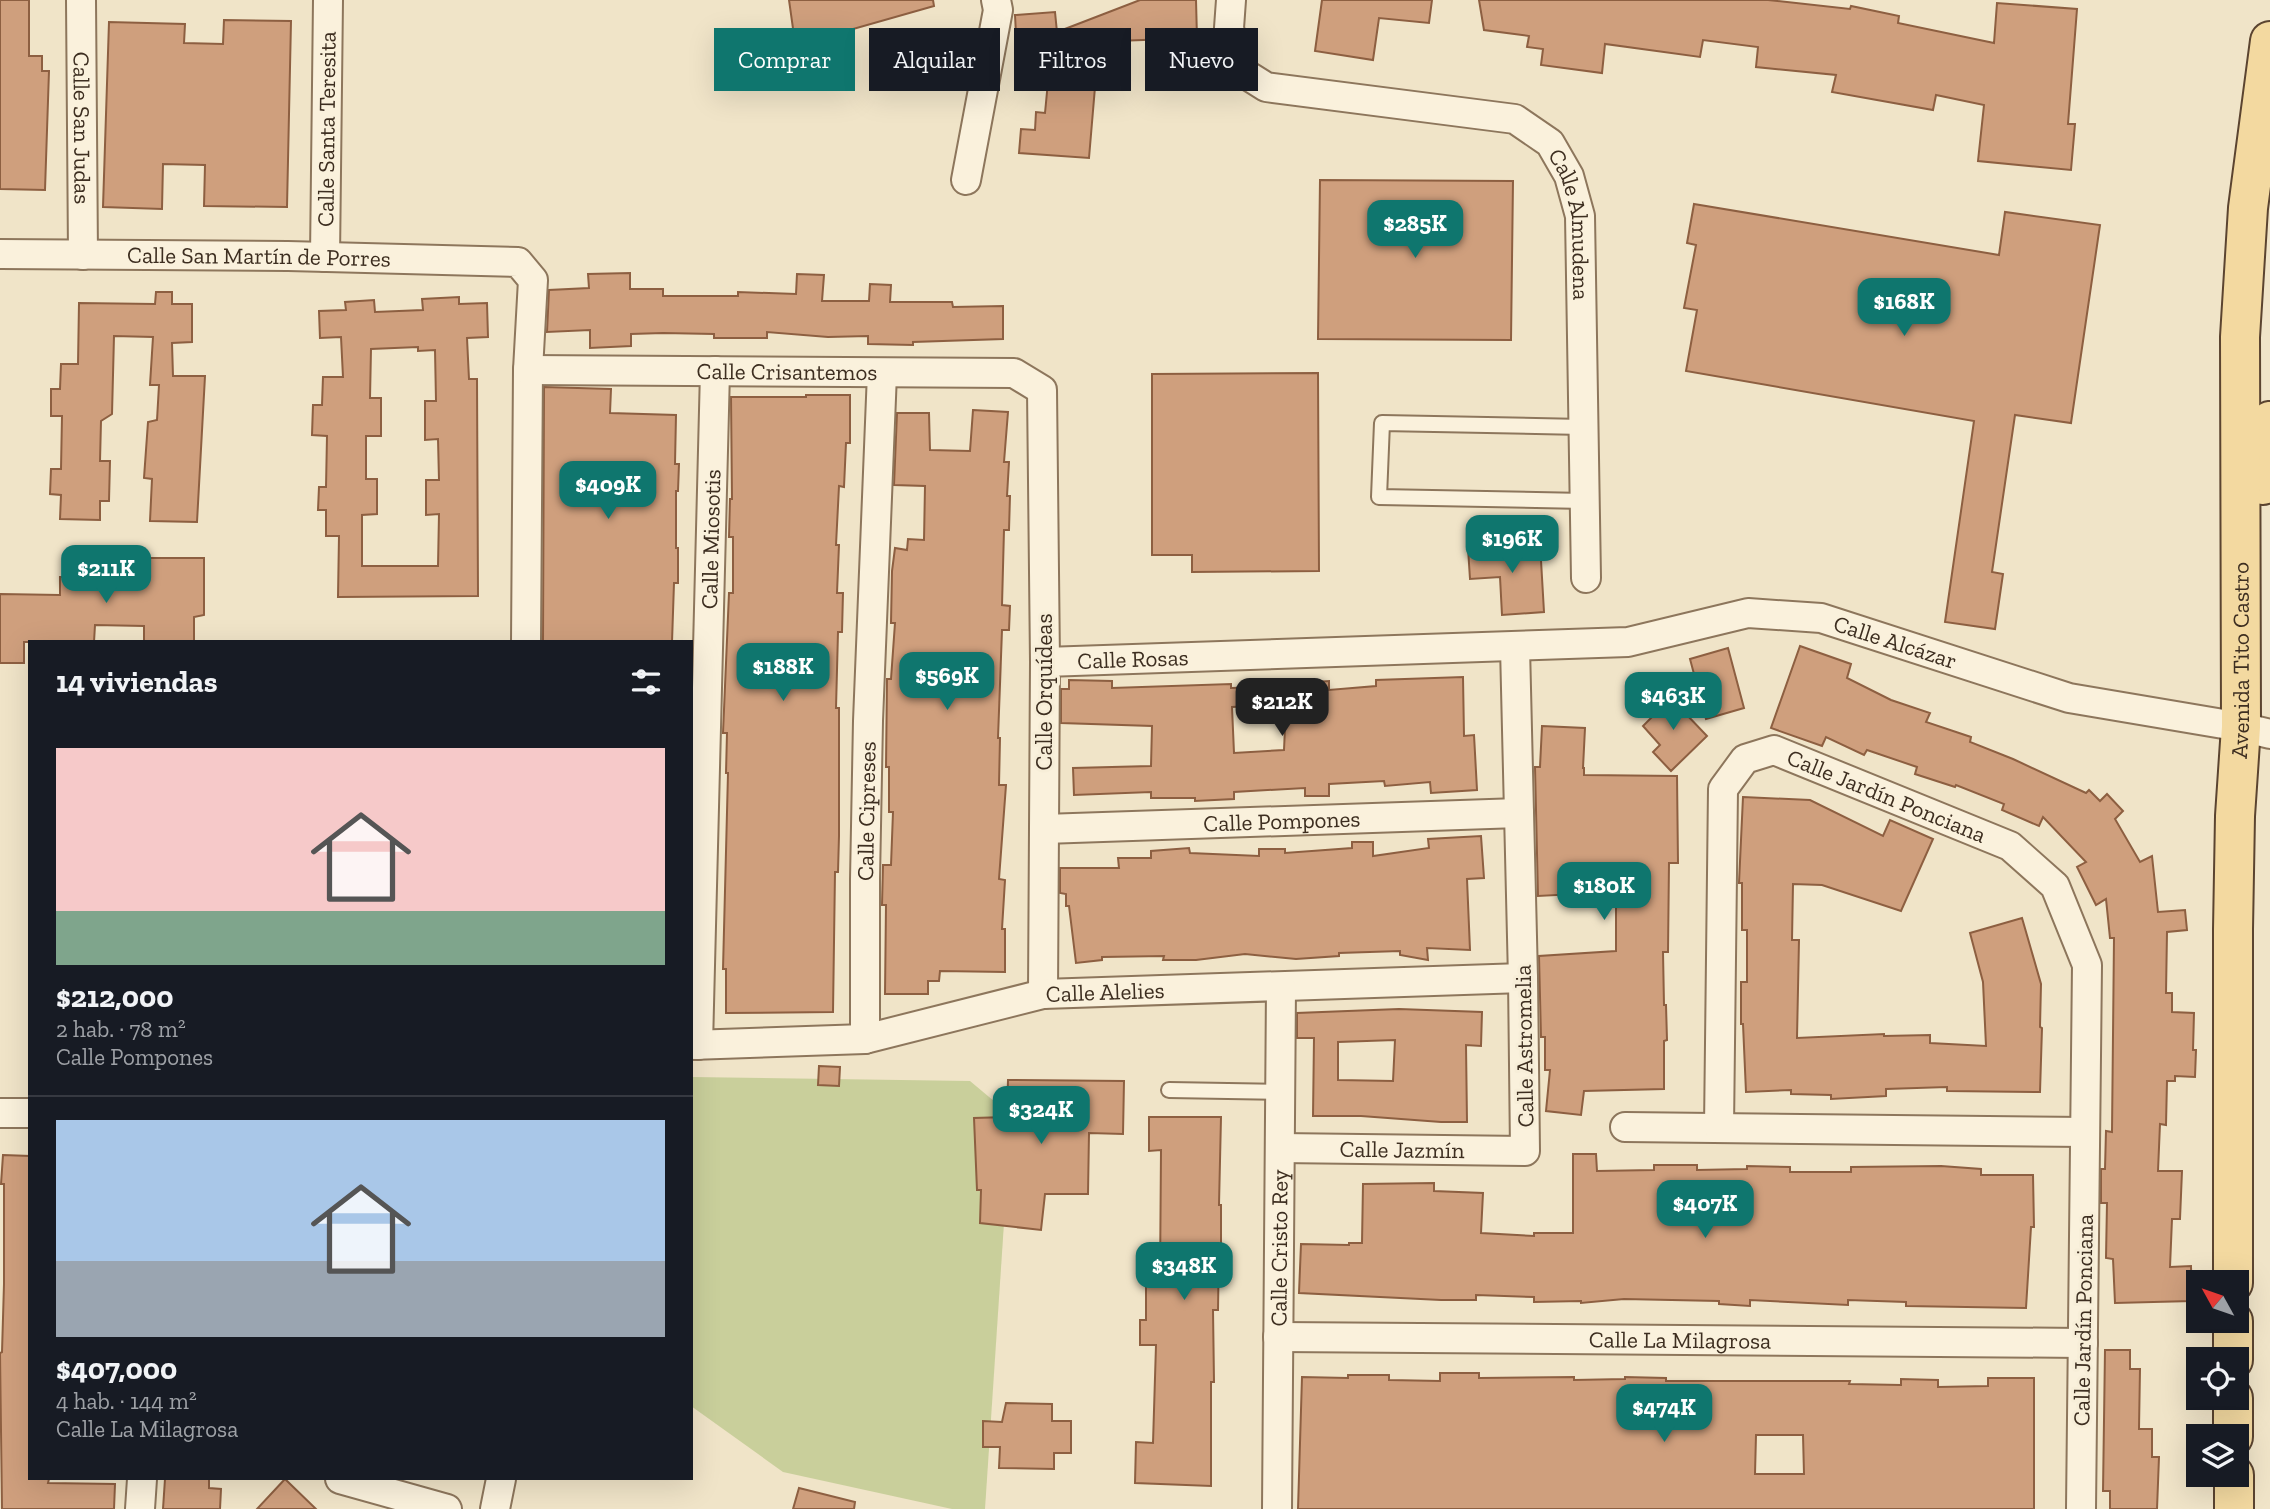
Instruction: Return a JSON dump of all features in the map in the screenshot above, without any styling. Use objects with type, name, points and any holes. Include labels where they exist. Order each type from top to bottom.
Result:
[{"type":"main road","name":"Avenida Tito Castro","points":[[2233,1270],[2235,816],[2255,730],[2241,587],[2239,404],[2242,284],[2248,208],[2270,41]]},
{"type":"main road","points":[[2241,587],[2263,499],[2265,438],[2270,421]]},
{"type":"main road","points":[[2234,1487],[2234,1509]]},
{"type":"street","name":"Calle San Judas","points":[[81,0],[83,255]]},
{"type":"street","name":"Calle Santa Teresita","points":[[326,257],[328,0]]},
{"type":"street","points":[[966,180],[998,10],[996,0]]},
{"type":"street","name":"Calle Almudena","points":[[1231,0],[1229,28],[1238,70],[1266,87],[1515,120],[1550,143],[1569,176],[1580,216],[1586,578]]},
{"type":"street","name":"Calle San Martín de Porres","points":[[0,254],[518,262],[533,280],[528,370]]},
{"type":"street","points":[[526,640],[528,370]]},
{"type":"street","name":"Calle Crisantemos","points":[[528,370],[1014,373],[1042,390]]},
{"type":"street","name":"Calle Miosotis","points":[[694,1045],[715,371]]},
{"type":"street","name":"Calle Cipreses","points":[[865,1039],[868,748],[882,373]]},
{"type":"street","name":"Calle Orquídeas","points":[[1042,390],[1045,662],[1043,994]]},
{"type":"street","name":"Calle Alcázar","points":[[1515,647],[1628,642],[1748,613],[1821,618],[2069,698],[2255,730]]},
{"type":"street","name":"Calle Rosas","points":[[1045,662],[1515,647]]},
{"type":"street","name":"Calle Astromelia","points":[[1515,647],[1525,1151]]},
{"type":"street","name":"Calle Jardín Ponciana","points":[[1719,1128],[1723,789],[1745,759],[1774,750],[2011,846],[2055,886],[2087,965],[2081,1509]]},
{"type":"street","name":"Calle Pompones","points":[[1044,829],[1519,813]]},
{"type":"street","name":"Calle Alelies","points":[[694,1045],[865,1039],[1043,994],[1523,978]]},
{"type":"street","name":"Calle Cristo Rey","points":[[1277,1509],[1281,986]]},
{"type":"street","points":[[0,1113],[28,1113]]},
{"type":"street","points":[[1625,1127],[2085,1132]]},
{"type":"street","name":"Calle Jazmín","points":[[1280,1148],[1525,1151]]},
{"type":"street","name":"Calle La Milagrosa","points":[[1278,1337],[2083,1343]]},
{"type":"street","points":[[141,1509],[142,1480]]},
{"type":"street","points":[[344,1480],[447,1509]]},
{"type":"street","points":[[495,1509],[501,1480]]},
{"type":"lane","points":[[1583,427],[1382,423],[1379,497],[1585,501]]},
{"type":"lane","points":[[1169,1090],[1281,1092]]},
{"type":"green space","points":[[693,1077],[970,1081],[1007,1112],[1006,1193],[985,1509],[952,1509],[783,1472],[693,1407]]},
{"type":"building","points":[[0,0],[29,0],[29,56],[42,56],[42,71],[49,71],[45,190],[0,189]]},
{"type":"building","points":[[789,0],[933,0],[934,6],[855,28],[793,28]]},
{"type":"building","points":[[1140,0],[1196,0],[1197,28],[1145,28],[1145,40],[1131,40],[1131,28],[1067,28]]},
{"type":"building","points":[[1322,0],[1432,0],[1429,23],[1379,18],[1373,60],[1315,51]]},
{"type":"building","points":[[1479,0],[1768,0],[1850,9],[1851,6],[1899,16],[1898,23],[1994,43],[1997,3],[2077,9],[2068,124],[2075,124],[2071,170],[1978,161],[1984,105],[1936,95],[1933,110],[1832,92],[1836,75],[1756,67],[1758,47],[1703,40],[1700,57],[1605,44],[1602,73],[1541,65],[1543,49],[1527,47],[1529,36],[1484,30]]},
{"type":"building","points":[[1055,12],[1057,28],[1016,28],[1015,15]]},
{"type":"building","points":[[224,20],[291,21],[287,207],[204,206],[205,165],[163,164],[162,209],[103,207],[109,22],[185,24],[184,43],[223,44]]},
{"type":"building","points":[[1047,91],[1095,91],[1089,158],[1019,153],[1021,129],[1035,130],[1036,112],[1045,113]]},
{"type":"building","points":[[1320,180],[1513,181],[1511,340],[1318,339]]},
{"type":"building","points":[[1694,204],[1999,255],[2005,212],[2100,225],[2071,423],[2015,415],[1992,572],[2003,574],[1995,629],[1945,622],[1974,421],[1686,371],[1697,310],[1684,308],[1696,245],[1687,243]]},
{"type":"building","points":[[630,273],[630,289],[663,289],[663,296],[738,296],[738,292],[796,294],[797,274],[824,275],[822,301],[869,301],[870,284],[891,285],[890,302],[952,302],[953,307],[1003,306],[1003,339],[913,342],[913,345],[868,344],[868,336],[828,337],[767,332],[767,338],[714,338],[714,334],[663,333],[631,334],[631,346],[590,348],[590,330],[547,332],[549,290],[589,288],[588,274]]},
{"type":"building","points":[[156,292],[172,292],[172,304],[192,304],[192,342],[172,343],[173,376],[205,376],[197,522],[150,521],[152,479],[144,478],[148,422],[157,420],[159,385],[150,385],[153,337],[114,336],[112,414],[101,421],[100,461],[110,461],[109,501],[100,501],[100,520],[60,519],[61,495],[50,494],[51,469],[61,469],[62,416],[51,416],[51,389],[60,389],[61,364],[78,364],[79,303],[155,304]]},
{"type":"building","points":[[459,297],[459,304],[487,303],[488,337],[467,338],[469,379],[477,379],[478,596],[338,597],[339,536],[326,536],[326,510],[318,510],[319,487],[326,487],[327,436],[312,435],[313,405],[322,405],[323,377],[343,377],[341,337],[320,338],[319,311],[346,310],[345,302],[374,300],[375,312],[423,310],[422,299]],"holes":[[[418,347],[418,351],[435,350],[436,401],[425,401],[425,440],[438,439],[439,480],[426,480],[426,515],[439,514],[438,566],[362,566],[362,515],[377,514],[377,479],[366,479],[366,436],[381,436],[381,398],[370,398],[371,349]]]},
{"type":"building","points":[[1318,373],[1319,571],[1192,572],[1192,555],[1152,555],[1152,374]]},
{"type":"building","points":[[544,387],[611,389],[610,413],[676,415],[675,464],[679,464],[676,491],[678,583],[674,583],[672,640],[543,640]]},
{"type":"building","points":[[850,395],[850,443],[846,443],[844,487],[839,486],[836,545],[839,545],[837,593],[843,593],[842,632],[838,632],[836,708],[839,708],[839,836],[838,872],[835,872],[833,1012],[726,1013],[726,969],[723,969],[728,773],[727,733],[723,733],[729,593],[733,593],[733,537],[729,537],[732,499],[731,397]]},
{"type":"building","points":[[973,410],[1008,412],[1004,462],[1009,462],[1009,530],[1004,530],[1002,605],[1010,606],[1009,630],[1002,630],[998,738],[999,785],[1006,785],[999,879],[1005,880],[1002,929],[1005,929],[1005,972],[940,971],[939,981],[928,981],[928,994],[885,994],[886,905],[882,905],[883,865],[891,865],[893,812],[889,812],[889,767],[886,767],[887,679],[891,679],[895,623],[891,623],[892,571],[895,548],[907,550],[908,539],[924,540],[925,486],[894,485],[897,413],[929,413],[930,450],[970,451]]},
{"type":"building","points":[[1540,543],[1544,612],[1502,615],[1500,577],[1470,579],[1468,548]]},
{"type":"building","points":[[67,557],[107,557],[107,577],[146,579],[146,558],[204,558],[204,615],[194,617],[194,640],[144,640],[144,626],[95,625],[94,640],[28,640],[24,642],[24,663],[0,663],[0,594],[60,595],[60,577],[67,577]]},
{"type":"building","points":[[1800,646],[1851,664],[1847,678],[1891,700],[1930,713],[1926,722],[1971,737],[1970,742],[2086,793],[2089,790],[2100,801],[2107,794],[2123,811],[2115,819],[2140,862],[2152,856],[2158,912],[2185,910],[2187,930],[2167,932],[2166,993],[2172,993],[2172,1012],[2194,1013],[2195,1077],[2175,1076],[2175,1081],[2167,1081],[2166,1125],[2160,1124],[2158,1171],[2182,1171],[2180,1219],[2172,1219],[2170,1267],[2191,1266],[2191,1270],[2186,1270],[2186,1301],[2115,1303],[2113,1259],[2106,1258],[2107,1203],[2101,1203],[2101,1169],[2105,1169],[2106,1131],[2112,1132],[2114,938],[2110,938],[2106,899],[2096,905],[2077,867],[2086,862],[2043,817],[2039,826],[2002,810],[2004,804],[1956,785],[1955,787],[1915,774],[1917,767],[1867,750],[1864,755],[1826,737],[1822,746],[1771,728]]},
{"type":"building","points":[[1728,648],[1744,708],[1706,719],[1690,659]]},
{"type":"building","points":[[1463,677],[1464,736],[1474,735],[1477,790],[1431,793],[1430,782],[1385,786],[1384,781],[1329,784],[1329,796],[1305,796],[1305,788],[1234,792],[1234,799],[1195,801],[1195,798],[1151,798],[1151,792],[1074,795],[1073,768],[1151,766],[1152,726],[1061,723],[1061,689],[1069,689],[1069,680],[1112,681],[1112,688],[1231,684],[1231,688],[1276,687],[1276,705],[1232,707],[1234,753],[1284,750],[1287,684],[1329,681],[1329,690],[1376,686],[1376,680]]},
{"type":"building","points":[[1664,691],[1707,736],[1671,771],[1653,752],[1660,745],[1643,726],[1657,712],[1650,705]]},
{"type":"building","points":[[1542,726],[1585,728],[1584,775],[1677,776],[1678,863],[1669,863],[1668,952],[1663,952],[1667,1040],[1664,1041],[1664,1089],[1584,1091],[1581,1115],[1546,1111],[1550,1070],[1545,1070],[1545,1037],[1541,1037],[1539,956],[1616,951],[1616,903],[1613,903],[1614,892],[1538,896],[1535,767],[1540,767]]},
{"type":"building","points":[[1743,797],[1810,800],[1883,836],[1890,820],[1933,839],[1901,911],[1822,885],[1793,884],[1792,940],[1799,940],[1797,1038],[1930,1035],[1930,1043],[1986,1046],[1983,982],[1970,933],[2022,918],[2041,984],[2040,1092],[1947,1091],[1947,1087],[1886,1089],[1886,1096],[1831,1099],[1831,1095],[1791,1094],[1791,1090],[1746,1092],[1741,982],[1747,982],[1747,930],[1742,930],[1742,883],[1739,883]]},
{"type":"building","points":[[1481,836],[1484,878],[1467,879],[1470,950],[1427,948],[1428,960],[1400,955],[1400,951],[1339,953],[1339,956],[1296,959],[1245,954],[1196,960],[1163,960],[1164,956],[1102,957],[1102,960],[1076,963],[1069,906],[1066,906],[1066,894],[1060,893],[1060,868],[1119,868],[1118,858],[1151,858],[1151,851],[1189,848],[1190,853],[1259,856],[1259,849],[1285,849],[1285,853],[1352,848],[1352,842],[1373,842],[1373,856],[1429,848],[1428,839]]},
{"type":"building","points":[[1399,1009],[1482,1012],[1481,1046],[1466,1045],[1467,1122],[1313,1116],[1314,1038],[1297,1038],[1297,1013]],"holes":[[[1395,1040],[1393,1081],[1338,1080],[1338,1042]]]},
{"type":"building","points":[[819,1066],[840,1067],[839,1086],[818,1085]]},
{"type":"building","points":[[1008,1080],[1124,1081],[1123,1134],[1089,1133],[1088,1194],[1045,1194],[1041,1230],[980,1223],[981,1190],[977,1190],[974,1118],[1007,1117]]},
{"type":"building","points":[[1149,1117],[1221,1117],[1221,1244],[1218,1310],[1213,1310],[1211,1486],[1135,1483],[1136,1442],[1153,1443],[1156,1345],[1140,1345],[1140,1320],[1146,1320],[1146,1280],[1160,1281],[1161,1150],[1149,1151]]},
{"type":"building","points":[[1573,1154],[1596,1154],[1597,1171],[1654,1170],[1654,1165],[1697,1165],[1697,1170],[1747,1169],[1747,1166],[1790,1167],[1790,1172],[1851,1172],[1851,1167],[1941,1166],[1981,1169],[1981,1175],[2033,1175],[2034,1227],[2031,1227],[2026,1308],[1906,1306],[1906,1302],[1848,1300],[1848,1305],[1750,1300],[1750,1306],[1719,1304],[1719,1301],[1624,1299],[1581,1303],[1534,1302],[1534,1297],[1476,1295],[1476,1300],[1441,1300],[1299,1293],[1301,1244],[1362,1243],[1363,1184],[1434,1183],[1434,1191],[1483,1193],[1481,1233],[1534,1236],[1534,1233],[1573,1233]]},
{"type":"building","points":[[3,1155],[28,1156],[28,1480],[115,1484],[114,1509],[2,1509],[0,1353],[4,1284],[4,1184],[1,1184]]},
{"type":"building","points":[[2105,1350],[2130,1350],[2130,1369],[2140,1369],[2139,1429],[2152,1429],[2152,1457],[2159,1457],[2157,1509],[2110,1509],[2110,1491],[2103,1491]]},
{"type":"building","points":[[1440,1373],[1479,1373],[1479,1378],[1574,1377],[1574,1380],[1625,1377],[1666,1378],[1666,1381],[1850,1381],[1849,1384],[1901,1385],[1901,1379],[1938,1380],[1938,1387],[1988,1386],[1988,1378],[2034,1378],[2034,1509],[1298,1509],[1302,1377],[1389,1375],[1389,1380],[1440,1381]],"holes":[[[1756,1435],[1803,1435],[1804,1474],[1755,1474]]]},
{"type":"building","points":[[1006,1403],[1052,1404],[1052,1421],[1071,1421],[1071,1453],[1054,1453],[1054,1469],[999,1468],[1000,1447],[983,1447],[983,1421],[1002,1422]]},
{"type":"building","points":[[165,1480],[209,1480],[209,1488],[221,1489],[220,1509],[163,1509]]},
{"type":"building","points":[[286,1480],[316,1509],[257,1509]]},
{"type":"building","points":[[799,1488],[855,1502],[854,1509],[793,1509]]}]
